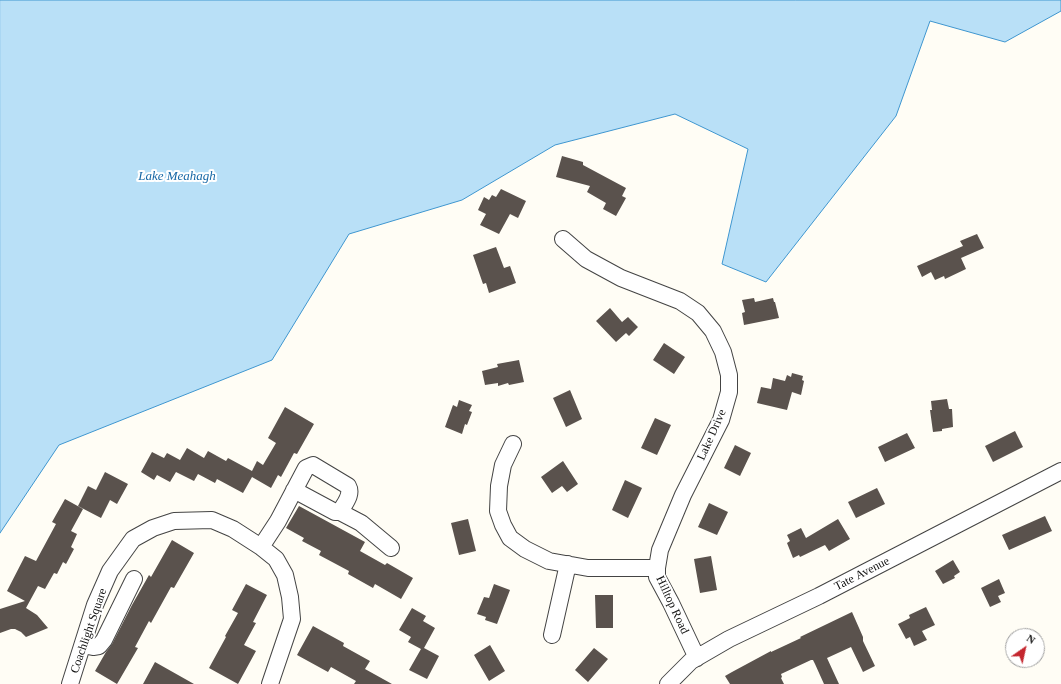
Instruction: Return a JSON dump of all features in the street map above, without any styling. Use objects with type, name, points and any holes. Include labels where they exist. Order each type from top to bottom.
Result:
[{"type":"street","name":"Lake Drive","points":[[563,239],[586,258],[621,278],[680,301],[698,313],[713,331],[724,352],[729,375],[730,392],[721,420],[683,495],[660,550],[657,568]]},
{"type":"street","name":"Hilltop Road","points":[[513,444],[503,466],[499,486],[498,511],[510,538],[525,549],[549,560],[568,564],[588,568],[657,568],[657,577],[697,658]]},
{"type":"street","points":[[261,547],[278,521],[306,468],[313,466],[348,486],[350,493],[340,512]]},
{"type":"street","name":"Tate Avenue","points":[[668,684],[691,661],[729,639],[819,596],[1061,472]]},
{"type":"street","points":[[294,490],[335,512],[340,512],[361,523],[391,548]]},
{"type":"street","name":"Coachlight Square","points":[[70,684],[95,605],[110,571],[133,539],[153,528],[174,520],[212,520],[233,529],[261,547],[276,559],[285,575],[290,597],[292,619],[270,684]]},
{"type":"street","points":[[552,635],[568,564]]},
{"type":"street","points":[[83,645],[93,647],[99,646],[104,640],[134,579]]},
{"type":"water","name":"Lake Meahagh","points":[[0,0],[1061,0],[1061,11],[1005,42],[930,21],[896,116],[766,282],[722,264],[748,149],[675,114],[555,145],[462,200],[349,234],[272,360],[59,445],[0,533]]},
{"type":"building","points":[[562,156],[583,162],[583,165],[626,188],[622,196],[626,198],[616,216],[603,209],[606,203],[587,192],[590,186],[556,177]]},
{"type":"building","points":[[501,189],[526,201],[518,218],[510,214],[499,234],[480,225],[486,214],[478,210],[484,197],[489,200],[492,195],[496,197]]},
{"type":"building","points":[[977,234],[984,248],[961,258],[966,269],[945,279],[944,276],[935,280],[931,272],[922,277],[917,266],[963,246],[960,241]]},
{"type":"building","points":[[496,247],[504,268],[510,266],[516,283],[489,293],[486,283],[483,284],[473,255]]},
{"type":"building","points":[[754,298],[755,302],[773,298],[779,318],[744,325],[742,313],[745,312],[742,300]]},
{"type":"building","points":[[610,308],[622,322],[628,317],[638,327],[629,336],[626,333],[616,342],[596,321]]},
{"type":"building","points":[[664,343],[685,357],[674,374],[653,360]]},
{"type":"building","points":[[519,360],[524,382],[509,385],[508,383],[498,386],[498,383],[485,385],[482,371],[498,367],[497,364]]},
{"type":"building","points":[[792,373],[803,376],[802,380],[804,381],[801,395],[792,392],[787,410],[757,403],[761,387],[771,389],[773,378],[785,381],[787,375],[791,377]]},
{"type":"building","points":[[570,390],[582,419],[566,427],[553,398]]},
{"type":"building","points":[[947,399],[949,409],[952,409],[953,427],[942,429],[942,431],[933,432],[930,410],[932,410],[931,401]]},
{"type":"building","points":[[459,400],[472,405],[469,411],[472,412],[467,425],[465,424],[462,434],[445,427],[453,405],[457,407]]},
{"type":"building","points":[[285,407],[314,424],[297,454],[294,453],[281,477],[278,475],[271,488],[252,477],[243,493],[217,479],[215,483],[198,474],[194,481],[176,472],[170,482],[157,475],[154,480],[141,472],[152,452],[164,458],[167,453],[180,460],[187,448],[204,458],[208,451],[226,461],[228,458],[252,471],[257,461],[263,465],[276,443],[268,438]]},
{"type":"building","points":[[655,418],[671,425],[657,455],[641,448]]},
{"type":"building","points":[[1015,431],[1023,447],[993,462],[985,446]]},
{"type":"building","points":[[907,433],[915,448],[885,462],[878,447]]},
{"type":"building","points":[[735,445],[751,453],[740,476],[724,468]]},
{"type":"building","points":[[563,461],[578,484],[567,492],[562,486],[552,493],[541,477]]},
{"type":"building","points":[[105,472],[128,484],[117,504],[110,500],[101,518],[78,506],[88,486],[96,490]]},
{"type":"building","points":[[625,480],[642,488],[628,518],[612,510]]},
{"type":"building","points":[[877,488],[885,504],[856,518],[848,502]]},
{"type":"building","points":[[65,499],[83,509],[71,531],[77,534],[71,547],[74,549],[66,564],[63,562],[57,574],[54,573],[45,589],[38,586],[26,608],[37,615],[48,628],[26,637],[15,629],[0,633],[0,609],[25,601],[7,591],[25,556],[36,561],[56,524],[52,522]]},
{"type":"building","points":[[709,503],[728,512],[717,535],[698,527]]},
{"type":"building","points":[[299,506],[365,542],[360,551],[385,565],[387,563],[413,578],[401,599],[375,584],[373,588],[348,574],[349,571],[319,555],[321,551],[302,541],[304,538],[286,528]]},
{"type":"building","points":[[1045,516],[1052,531],[1009,550],[1002,535]]},
{"type":"building","points":[[468,519],[476,551],[459,555],[451,523]]},
{"type":"building","points":[[838,519],[850,539],[829,551],[825,545],[800,557],[799,555],[793,558],[787,543],[790,541],[787,535],[801,528],[806,538]]},
{"type":"building","points":[[172,540],[194,553],[174,588],[171,587],[151,623],[149,621],[135,647],[138,648],[117,684],[95,671],[112,644],[149,575],[151,577]]},
{"type":"building","points":[[711,556],[717,590],[700,593],[694,559]]},
{"type":"building","points":[[953,560],[960,572],[954,576],[955,578],[943,584],[935,571]]},
{"type":"building","points":[[999,579],[1005,593],[998,596],[1001,602],[990,607],[981,588]]},
{"type":"building","points":[[246,584],[267,595],[253,622],[256,623],[244,645],[256,651],[238,684],[209,668],[238,613],[232,610]]},
{"type":"building","points":[[494,584],[510,590],[497,624],[485,620],[486,617],[477,614],[484,597],[489,598]]},
{"type":"building","points":[[595,595],[613,595],[613,628],[596,628]]},
{"type":"building","points":[[926,607],[935,625],[922,631],[927,640],[914,646],[910,637],[906,639],[898,624],[910,618],[909,615]]},
{"type":"building","points":[[412,608],[426,616],[423,621],[435,628],[424,648],[439,656],[427,679],[409,670],[421,649],[408,642],[411,637],[399,630]]},
{"type":"building","points":[[852,612],[863,637],[863,641],[875,666],[863,672],[851,647],[827,658],[839,684],[824,684],[813,660],[781,674],[784,684],[730,684],[725,676],[771,651],[801,638],[800,637]]},
{"type":"building","points":[[313,626],[344,643],[343,646],[370,661],[365,669],[392,684],[354,684],[356,681],[331,667],[328,672],[297,655]]},
{"type":"building","points":[[490,645],[505,671],[489,681],[474,655]]},
{"type":"building","points":[[594,648],[608,659],[588,682],[575,670]]},
{"type":"building","points":[[155,662],[194,684],[143,684]]}]
